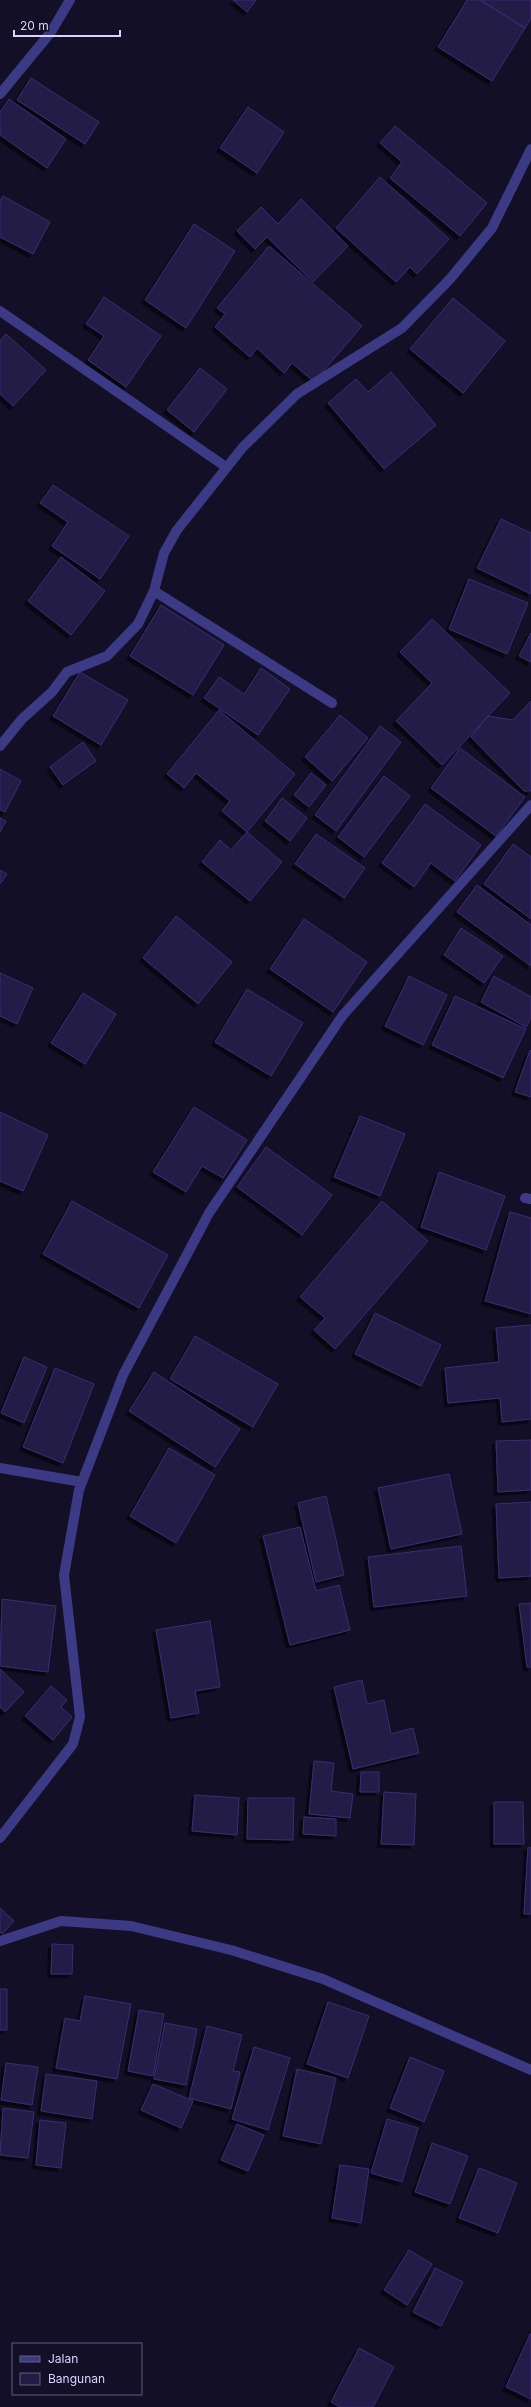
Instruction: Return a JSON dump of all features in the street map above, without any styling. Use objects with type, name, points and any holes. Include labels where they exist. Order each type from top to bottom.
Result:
[{"type":"street","points":[[0,94],[51,32],[70,0]]},
{"type":"street","points":[[0,746],[22,720],[52,692],[66,672],[107,656],[138,624],[154,591],[164,553],[177,530],[243,447],[297,394],[402,328],[450,280],[492,228],[531,149]]},
{"type":"street","points":[[0,311],[226,467]]},
{"type":"street","points":[[154,591],[332,703]]},
{"type":"street","points":[[0,1838],[73,1744],[80,1717],[64,1575],[82,1482],[123,1375],[209,1213],[343,1015],[531,805]]},
{"type":"street","points":[[0,1468],[82,1482]]},
{"type":"street","points":[[0,1941],[60,1921],[131,1926],[230,1950],[323,1979],[531,2070]]},
{"type":"building","points":[[233,0],[256,0],[247,12]]},
{"type":"building","points":[[467,0],[480,0],[525,28],[492,81],[438,47]]},
{"type":"building","points":[[480,0],[531,0],[531,18],[525,28]]},
{"type":"building","points":[[31,78],[99,122],[85,144],[17,100]]},
{"type":"building","points":[[9,99],[66,139],[47,168],[0,135],[0,112]]},
{"type":"building","points":[[248,107],[284,132],[257,173],[220,148]]},
{"type":"building","points":[[395,126],[487,203],[460,236],[390,178],[402,162],[380,143]]},
{"type":"building","points":[[380,177],[449,239],[417,274],[410,267],[396,282],[336,228]]},
{"type":"building","points":[[3,196],[50,222],[33,254],[0,237],[0,201]]},
{"type":"building","points":[[301,199],[348,246],[313,282],[267,237],[255,249],[237,231],[261,207],[278,224]]},
{"type":"building","points":[[194,224],[235,251],[186,328],[145,300]]},
{"type":"building","points":[[269,246],[362,326],[314,382],[292,363],[284,373],[257,348],[250,357],[215,327],[225,314],[217,308]]},
{"type":"building","points":[[104,297],[161,336],[126,387],[88,360],[104,336],[86,324]]},
{"type":"building","points":[[453,298],[505,341],[463,393],[410,349]]},
{"type":"building","points":[[6,334],[46,370],[13,406],[0,394],[0,340]]},
{"type":"building","points":[[200,368],[227,389],[194,432],[167,410]]},
{"type":"building","points":[[391,372],[436,425],[384,469],[328,403],[356,379],[368,392]]},
{"type":"building","points":[[53,485],[129,536],[100,579],[52,546],[68,522],[40,503]]},
{"type":"building","points":[[501,519],[531,533],[531,594],[477,568]]},
{"type":"building","points":[[61,557],[105,591],[71,635],[28,601]]},
{"type":"building","points":[[469,579],[528,603],[507,654],[449,629]]},
{"type":"building","points":[[161,605],[224,645],[193,695],[130,656]]},
{"type":"building","points":[[432,619],[510,693],[442,765],[396,721],[432,683],[400,652]]},
{"type":"building","points":[[531,633],[531,662],[519,656]]},
{"type":"building","points":[[261,668],[290,689],[258,735],[204,698],[219,677],[244,694]]},
{"type":"building","points":[[80,672],[128,700],[101,745],[53,716]]},
{"type":"building","points":[[531,701],[531,791],[524,791],[471,737],[488,716],[513,720]]},
{"type":"building","points":[[219,710],[295,774],[247,832],[222,811],[230,801],[196,773],[184,788],[167,774]]},
{"type":"building","points":[[340,715],[368,738],[332,781],[305,757]]},
{"type":"building","points":[[380,726],[401,742],[336,831],[315,815]]},
{"type":"building","points":[[83,742],[96,761],[63,785],[50,767]]},
{"type":"building","points":[[460,748],[525,797],[496,836],[431,788]]},
{"type":"building","points":[[0,769],[21,781],[5,812],[0,810]]},
{"type":"building","points":[[311,773],[326,785],[309,807],[294,795]]},
{"type":"building","points":[[384,776],[410,796],[364,857],[338,837]]},
{"type":"building","points":[[282,798],[307,818],[290,841],[265,821]]},
{"type":"building","points":[[425,804],[481,845],[455,881],[431,863],[414,887],[382,863]]},
{"type":"building","points":[[0,818],[6,821],[0,832]]},
{"type":"building","points":[[247,832],[282,862],[250,901],[202,862],[220,840],[231,850]]},
{"type":"building","points":[[316,834],[365,868],[344,898],[295,864]]},
{"type":"building","points":[[513,844],[531,857],[531,919],[484,884]]},
{"type":"building","points":[[0,870],[7,874],[0,884]]},
{"type":"building","points":[[477,885],[531,925],[531,966],[457,912]]},
{"type":"building","points":[[176,916],[232,962],[198,1004],[143,958]]},
{"type":"building","points":[[304,919],[367,962],[333,1012],[270,969]]},
{"type":"building","points":[[461,928],[503,956],[484,983],[444,955]]},
{"type":"building","points":[[0,973],[33,988],[17,1024],[0,1016]]},
{"type":"building","points":[[409,976],[447,995],[423,1045],[385,1026]]},
{"type":"building","points":[[494,976],[531,997],[531,1018],[526,1027],[481,1002]]},
{"type":"building","points":[[247,989],[303,1023],[271,1076],[215,1042]]},
{"type":"building","points":[[83,993],[116,1014],[85,1064],[51,1043]]},
{"type":"building","points":[[455,996],[526,1029],[503,1078],[432,1045]]},
{"type":"building","points":[[530,1050],[531,1051],[531,1097],[515,1092]]},
{"type":"building","points":[[194,1107],[247,1140],[223,1178],[202,1166],[186,1192],[153,1172]]},
{"type":"building","points":[[0,1112],[48,1135],[23,1191],[0,1181]]},
{"type":"building","points":[[360,1116],[405,1134],[380,1196],[334,1177]]},
{"type":"building","points":[[266,1147],[332,1195],[302,1235],[237,1187]]},
{"type":"building","points":[[439,1172],[505,1196],[486,1250],[421,1227]]},
{"type":"building","points":[[72,1201],[168,1255],[139,1308],[43,1254]]},
{"type":"building","points":[[382,1201],[428,1241],[335,1349],[314,1330],[325,1318],[300,1297]]},
{"type":"building","points":[[510,1212],[531,1218],[531,1314],[485,1301]]},
{"type":"building","points":[[375,1313],[441,1345],[421,1386],[355,1354]]},
{"type":"building","points":[[531,1325],[531,1419],[502,1422],[500,1398],[448,1403],[445,1368],[499,1362],[496,1328]]},
{"type":"building","points":[[195,1336],[278,1384],[253,1427],[170,1379]]},
{"type":"building","points":[[24,1357],[47,1367],[24,1423],[1,1413]]},
{"type":"building","points":[[55,1368],[94,1384],[63,1463],[23,1447]]},
{"type":"building","points":[[154,1372],[240,1429],[215,1467],[129,1411]]},
{"type":"building","points":[[531,1440],[531,1490],[498,1492],[496,1441]]},
{"type":"building","points":[[169,1448],[215,1475],[176,1543],[130,1516]]},
{"type":"building","points":[[449,1474],[462,1534],[391,1549],[378,1488]]},
{"type":"building","points":[[326,1496],[344,1575],[316,1582],[298,1503]]},
{"type":"building","points":[[531,1502],[531,1576],[499,1578],[496,1504]]},
{"type":"building","points":[[300,1527],[316,1591],[339,1585],[350,1630],[290,1645],[263,1536]]},
{"type":"building","points":[[461,1546],[467,1596],[374,1607],[368,1557]]},
{"type":"building","points":[[2,1599],[56,1606],[48,1672],[0,1666]]},
{"type":"building","points":[[531,1603],[531,1667],[527,1667],[519,1604]]},
{"type":"building","points":[[210,1621],[220,1687],[195,1691],[199,1713],[171,1718],[156,1630]]},
{"type":"building","points":[[0,1669],[24,1692],[5,1712],[0,1707]]},
{"type":"building","points":[[362,1680],[367,1704],[384,1700],[391,1734],[413,1728],[419,1753],[353,1769],[334,1687]]},
{"type":"building","points":[[51,1686],[67,1700],[61,1707],[72,1717],[53,1740],[25,1716]]},
{"type":"building","points":[[314,1761],[334,1763],[331,1791],[353,1794],[350,1818],[309,1814]]},
{"type":"building","points":[[361,1772],[379,1772],[379,1792],[360,1792]]},
{"type":"building","points":[[384,1792],[416,1794],[414,1845],[381,1844]]},
{"type":"building","points":[[195,1795],[239,1798],[237,1835],[192,1831]]},
{"type":"building","points":[[248,1798],[294,1798],[293,1840],[247,1839]]},
{"type":"building","points":[[494,1802],[523,1802],[524,1844],[494,1844]]},
{"type":"building","points":[[304,1817],[336,1819],[336,1836],[303,1834]]},
{"type":"building","points":[[528,1847],[531,1848],[531,1914],[524,1914]]},
{"type":"building","points":[[0,1908],[14,1921],[2,1934],[0,1932]]},
{"type":"building","points":[[52,1944],[73,1945],[72,1974],[51,1974]]},
{"type":"building","points":[[0,1989],[7,1989],[7,2030],[0,2030]]},
{"type":"building","points":[[85,1996],[131,2004],[117,2079],[56,2068],[65,2018],[80,2021]]},
{"type":"building","points":[[328,2002],[369,2016],[348,2078],[307,2064]]},
{"type":"building","points":[[139,2010],[164,2014],[153,2076],[128,2071]]},
{"type":"building","points":[[165,2023],[197,2029],[186,2085],[154,2079]]},
{"type":"building","points":[[207,2026],[242,2035],[233,2071],[240,2072],[231,2109],[189,2098]]},
{"type":"building","points":[[254,2047],[290,2058],[268,2130],[232,2119]]},
{"type":"building","points":[[410,2057],[444,2071],[424,2122],[390,2108]]},
{"type":"building","points":[[6,2063],[38,2067],[32,2105],[1,2100]]},
{"type":"building","points":[[297,2069],[336,2078],[321,2144],[283,2136]]},
{"type":"building","points":[[46,2074],[97,2081],[92,2119],[41,2111]]},
{"type":"building","points":[[153,2084],[193,2101],[181,2128],[141,2110]]},
{"type":"building","points":[[3,2108],[34,2112],[28,2158],[0,2155]]},
{"type":"building","points":[[387,2119],[418,2128],[402,2182],[371,2173]]},
{"type":"building","points":[[40,2120],[66,2123],[61,2168],[36,2165]]},
{"type":"building","points":[[237,2124],[264,2135],[248,2171],[221,2160]]},
{"type":"building","points":[[432,2143],[468,2156],[450,2204],[415,2192]]},
{"type":"building","points":[[340,2165],[369,2169],[361,2223],[332,2218]]},
{"type":"building","points":[[479,2168],[517,2183],[498,2233],[459,2218]]},
{"type":"building","points":[[409,2250],[432,2264],[407,2305],[384,2290]]},
{"type":"building","points":[[435,2268],[463,2282],[441,2326],[413,2312]]},
{"type":"building","points":[[531,2334],[531,2399],[506,2387]]},
{"type":"building","points":[[359,2348],[394,2367],[373,2407],[340,2407],[331,2402]]}]
